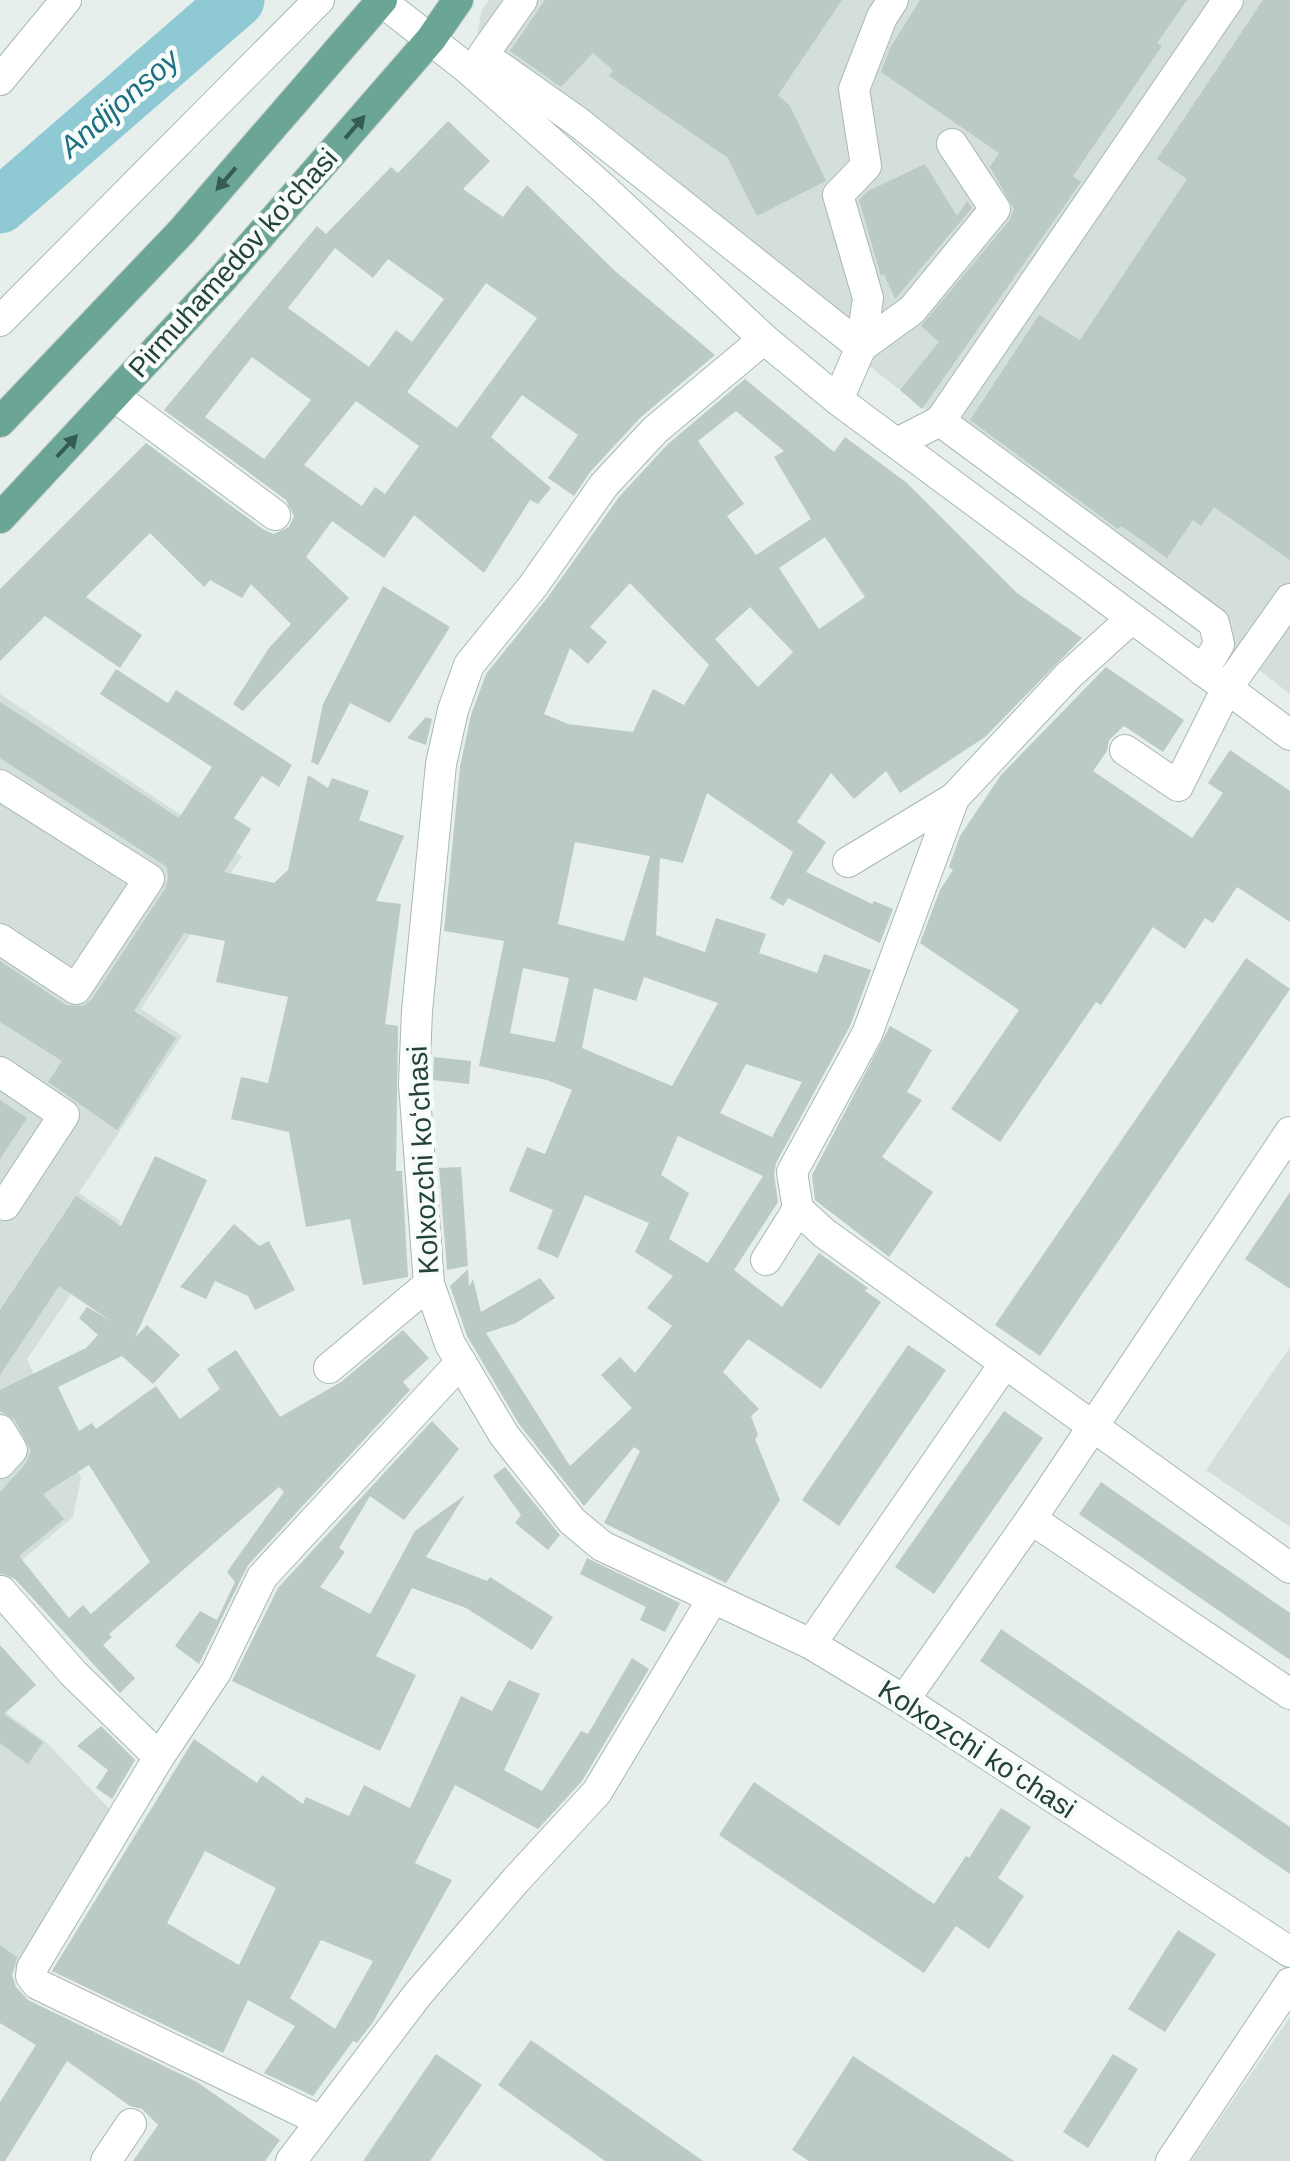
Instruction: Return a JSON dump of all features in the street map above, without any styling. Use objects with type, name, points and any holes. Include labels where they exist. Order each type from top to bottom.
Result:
[{"type":"main road","points":[[0,422],[182,231],[381,0]]},
{"type":"main road","name":"Pirmuhamedov ko'chasi","points":[[0,518],[224,278],[431,39],[458,0]]},
{"type":"street","points":[[0,80],[66,0]]},
{"type":"street","points":[[0,321],[319,0]]},
{"type":"street","points":[[381,0],[602,188],[764,339],[838,400],[1290,735]]},
{"type":"street","points":[[522,0],[483,55],[578,122],[860,348]]},
{"type":"street","points":[[838,400],[860,348],[868,298],[838,195],[866,166],[854,90],[882,17],[893,0]]},
{"type":"street","points":[[896,444],[940,421],[1228,0]]},
{"type":"street","points":[[860,348],[912,310],[995,209],[952,144]]},
{"type":"street","name":"Kolxozchi koʻchasi","points":[[764,339],[655,430],[604,485],[533,586],[469,665],[452,710],[440,764],[416,1029],[414,1084],[429,1284],[450,1344],[504,1435],[572,1521],[602,1546],[811,1644],[904,1700],[1290,1952]]},
{"type":"street","points":[[114,396],[276,515]]},
{"type":"street","points":[[940,421],[1214,623],[1219,644],[1215,680],[1178,786],[1125,750]]},
{"type":"street","points":[[1215,680],[1290,599]]},
{"type":"street","points":[[848,862],[954,798],[1068,676],[1132,618]]},
{"type":"street","points":[[0,786],[149,879],[76,988],[0,939]]},
{"type":"street","points":[[954,798],[867,1034],[792,1172],[798,1208],[824,1233],[1290,1568]]},
{"type":"street","points":[[0,1072],[64,1115],[5,1204],[0,1201]]},
{"type":"street","points":[[904,1700],[1031,1519],[1290,1132]]},
{"type":"street","points":[[766,1260],[798,1208]]},
{"type":"street","points":[[329,1368],[429,1284]]},
{"type":"street","points":[[320,2120],[37,1984],[30,1976],[159,1757],[216,1672],[262,1576],[461,1362]]},
{"type":"street","points":[[811,1644],[1005,1364]]},
{"type":"street","points":[[0,1430],[12,1450],[0,1463]]},
{"type":"street","points":[[1031,1519],[1290,1694]]},
{"type":"street","points":[[1,1591],[73,1673],[159,1757]]},
{"type":"street","points":[[291,2161],[430,1980],[597,1792],[712,1600]]},
{"type":"street","points":[[1171,2161],[1290,1983]]},
{"type":"street","points":[[106,2161],[132,2124]]},
{"type":"shaded area","points":[[489,0],[1290,0],[1290,694],[474,58],[481,12]]},
{"type":"shaded area","points":[[0,694],[242,856],[141,1009],[182,1036],[79,1193],[121,1221],[27,1359],[81,1478],[73,1517],[0,1579]]},
{"type":"shaded area","points":[[1290,1347],[1290,1527],[1206,1470]]},
{"type":"shaded area","points":[[0,1708],[47,1743],[116,1816],[0,1991]]},
{"type":"shaded area","points":[[1290,2017],[1290,2161],[1191,2161]]},
{"type":"building","points":[[545,0],[842,0],[778,95],[790,106],[826,181],[757,216],[728,158],[609,76],[613,70],[593,53],[561,87],[510,51]]},
{"type":"building","points":[[920,0],[1187,0],[1157,43],[1162,46],[1073,176],[1081,182],[922,409],[900,390],[939,342],[921,326],[1009,221],[1014,209],[990,167],[999,153],[881,72],[890,48]]},
{"type":"building","points":[[1263,0],[1290,0],[1290,560],[1214,507],[1201,526],[1193,520],[1167,558],[1121,526],[1118,529],[970,420],[1039,315],[1080,340],[1187,179],[1157,159]]},
{"type":"building","points":[[448,121],[490,161],[463,189],[503,217],[527,185],[615,271],[715,355],[641,417],[590,472],[574,496],[548,478],[578,435],[522,395],[491,437],[551,488],[538,504],[530,500],[484,573],[414,515],[384,558],[332,521],[306,557],[349,598],[243,711],[233,704],[269,648],[291,624],[251,584],[242,598],[210,580],[204,587],[150,533],[86,597],[142,635],[120,668],[45,616],[0,661],[0,589],[146,443],[264,530],[274,534],[289,527],[294,516],[286,500],[164,410],[317,226],[326,234],[391,167],[398,173]],"holes":[[[335,248],[373,278],[388,259],[444,299],[412,342],[396,330],[369,367],[288,308]],[[486,283],[537,318],[457,428],[407,392]],[[252,357],[311,400],[264,459],[205,417]],[[356,401],[419,446],[385,494],[375,487],[362,506],[304,465]]]},
{"type":"building","points":[[925,164],[957,216],[967,201],[972,208],[895,299],[884,274],[881,276],[859,200],[868,191]]},
{"type":"building","points":[[745,379],[834,452],[845,437],[907,483],[1017,593],[1082,638],[985,737],[900,793],[886,771],[854,799],[831,773],[797,822],[826,842],[806,872],[872,904],[874,901],[893,909],[880,943],[788,898],[783,906],[770,898],[793,852],[707,793],[683,863],[660,858],[656,935],[705,952],[716,918],[766,934],[759,953],[817,973],[824,954],[871,970],[850,1026],[776,1163],[778,1202],[734,1270],[782,1307],[819,1253],[881,1302],[821,1389],[748,1339],[723,1372],[759,1409],[751,1416],[758,1435],[755,1439],[780,1500],[726,1583],[604,1523],[640,1451],[634,1447],[584,1506],[519,1424],[467,1336],[450,1286],[468,1269],[469,1287],[473,1279],[481,1312],[540,1278],[555,1298],[516,1323],[486,1333],[570,1466],[632,1408],[601,1375],[620,1357],[635,1373],[672,1326],[647,1308],[673,1276],[635,1252],[649,1223],[585,1195],[558,1258],[537,1249],[553,1210],[509,1191],[527,1147],[545,1154],[572,1090],[547,1080],[479,1066],[504,941],[444,931],[460,767],[471,715],[486,674],[548,597],[619,497],[668,444]],"holes":[[[736,411],[784,451],[774,457],[811,519],[756,555],[727,516],[744,504],[698,441]],[[825,537],[865,597],[819,629],[779,568]],[[630,583],[709,665],[684,705],[653,689],[633,732],[568,724],[544,714],[570,648],[588,664],[607,642],[590,627]],[[750,607],[793,652],[758,687],[715,639]],[[575,842],[650,856],[624,941],[558,924]],[[523,968],[569,978],[555,1042],[510,1033]],[[644,977],[718,1003],[672,1086],[582,1048],[594,988],[636,1001]],[[746,1064],[802,1082],[772,1137],[720,1113]],[[678,1136],[763,1176],[708,1263],[669,1239],[689,1193],[661,1175]]]},
{"type":"building","points":[[383,586],[450,627],[390,723],[350,703],[318,765],[311,762],[323,704]]},
{"type":"building","points":[[1106,667],[1184,720],[1163,752],[1124,726],[1109,740],[1107,751],[1093,771],[1192,838],[1223,793],[1208,783],[1230,750],[1290,791],[1290,922],[1237,887],[1213,923],[1205,918],[1185,949],[1153,927],[1000,1142],[951,1109],[1019,1010],[920,943],[940,890],[953,870],[949,867],[960,836],[1001,775]]},
{"type":"building","points":[[116,669],[168,703],[176,690],[292,765],[279,787],[262,776],[234,818],[251,829],[224,872],[274,883],[288,870],[308,775],[328,788],[332,778],[369,791],[359,820],[404,836],[376,901],[401,904],[385,1024],[398,1026],[396,1171],[402,1171],[408,1277],[363,1285],[350,1219],[306,1227],[289,1132],[231,1119],[241,1077],[268,1083],[288,997],[216,982],[225,941],[184,933],[134,1011],[176,1038],[117,1130],[48,1082],[62,1061],[0,1022],[0,961],[66,1005],[83,1006],[92,999],[168,879],[167,867],[0,758],[0,702],[179,818],[212,767],[100,694]]},
{"type":"building","points":[[426,717],[432,719],[426,745],[407,738]]},
{"type":"building","points":[[1246,958],[1290,989],[1040,1356],[995,1325]]},
{"type":"building","points":[[890,1026],[932,1050],[907,1092],[922,1100],[882,1157],[933,1192],[889,1257],[815,1200],[812,1175]]},
{"type":"building","points":[[434,1057],[471,1061],[469,1084],[433,1080]]},
{"type":"building","points":[[0,1100],[27,1118],[0,1159]]},
{"type":"building","points":[[155,1156],[207,1180],[135,1337],[147,1325],[180,1355],[153,1384],[122,1356],[58,1387],[79,1431],[92,1423],[96,1429],[156,1386],[180,1419],[220,1389],[207,1369],[236,1350],[280,1417],[341,1382],[403,1330],[429,1358],[403,1382],[410,1390],[248,1565],[199,1664],[175,1646],[200,1611],[217,1620],[235,1582],[227,1572],[284,1492],[279,1487],[109,1634],[112,1637],[103,1645],[135,1678],[120,1693],[15,1579],[0,1573],[0,1492],[26,1463],[31,1451],[15,1420],[0,1411],[0,1390],[86,1348],[98,1335],[79,1318],[87,1307],[111,1321],[59,1286],[0,1375],[0,1310],[76,1196],[121,1226]],"holes":[[[89,1465],[150,1562],[91,1614],[83,1605],[69,1618],[19,1556],[64,1519],[43,1494]]]},
{"type":"building","points":[[461,1167],[468,1266],[447,1270],[439,1168]]},
{"type":"building","points":[[1290,1192],[1290,1289],[1245,1259]]},
{"type":"building","points":[[234,1224],[259,1246],[269,1241],[295,1290],[255,1310],[248,1296],[215,1281],[206,1299],[180,1287]]},
{"type":"building","points":[[908,1345],[946,1370],[839,1526],[802,1500]]},
{"type":"building","points":[[1004,1411],[1043,1438],[934,1594],[895,1567]]},
{"type":"building","points":[[432,1421],[459,1449],[404,1520],[370,1496],[339,1548],[345,1552],[320,1587],[370,1614],[415,1531],[465,1495],[426,1557],[487,1581],[490,1577],[553,1617],[532,1650],[466,1608],[412,1588],[376,1656],[416,1675],[380,1751],[232,1681],[278,1588]]},
{"type":"building","points":[[505,1467],[560,1535],[548,1550],[515,1523],[521,1515],[493,1476]]},
{"type":"building","points":[[1101,1482],[1290,1613],[1290,1660],[1079,1514]]},
{"type":"building","points":[[587,1558],[680,1603],[665,1632],[640,1620],[646,1607],[580,1574]]},
{"type":"building","points":[[1001,1629],[1290,1827],[1290,1874],[980,1661]]},
{"type":"building","points":[[0,1645],[36,1685],[4,1714],[43,1742],[28,1764],[0,1743]]},
{"type":"building","points":[[632,1658],[649,1669],[582,1781],[538,1829],[455,1785],[415,1863],[452,1880],[373,2022],[357,2043],[353,2041],[313,2096],[264,2073],[295,2026],[248,2000],[223,2053],[52,1971],[194,1739],[257,1783],[262,1775],[303,1804],[306,1797],[349,1816],[364,1785],[410,1808],[461,1696],[492,1711],[509,1680],[540,1694],[504,1770],[542,1791],[581,1731],[588,1734]],"holes":[[[205,1851],[276,1888],[239,1965],[167,1923]],[[321,1940],[373,1961],[335,2029],[290,1998]]]},
{"type":"building","points":[[101,1726],[135,1760],[112,1799],[96,1788],[108,1770],[77,1746]]},
{"type":"building","points":[[754,1782],[934,1904],[1001,1808],[1031,1827],[998,1878],[1024,1896],[989,1949],[956,1926],[924,1973],[719,1835]]},
{"type":"building","points":[[1178,1930],[1216,1954],[1165,2032],[1128,2009]]},
{"type":"building","points":[[0,1945],[17,1957],[12,1975],[16,1987],[28,2000],[197,2082],[280,2140],[265,2161],[133,2161],[158,2125],[142,2109],[130,2106],[67,2061],[5,2161],[0,2161],[0,2102],[36,2045],[0,2023]]},
{"type":"building","points":[[531,2040],[703,2161],[605,2161],[498,2085]]},
{"type":"building","points":[[436,2054],[482,2085],[430,2161],[363,2161]]},
{"type":"building","points":[[1113,2054],[1138,2069],[1088,2148],[1063,2132]]},
{"type":"building","points":[[853,2056],[1014,2161],[809,2161],[792,2150]]},
{"type":"waterway","name":"Andijonsoy","points":[[0,206],[237,0]]}]
